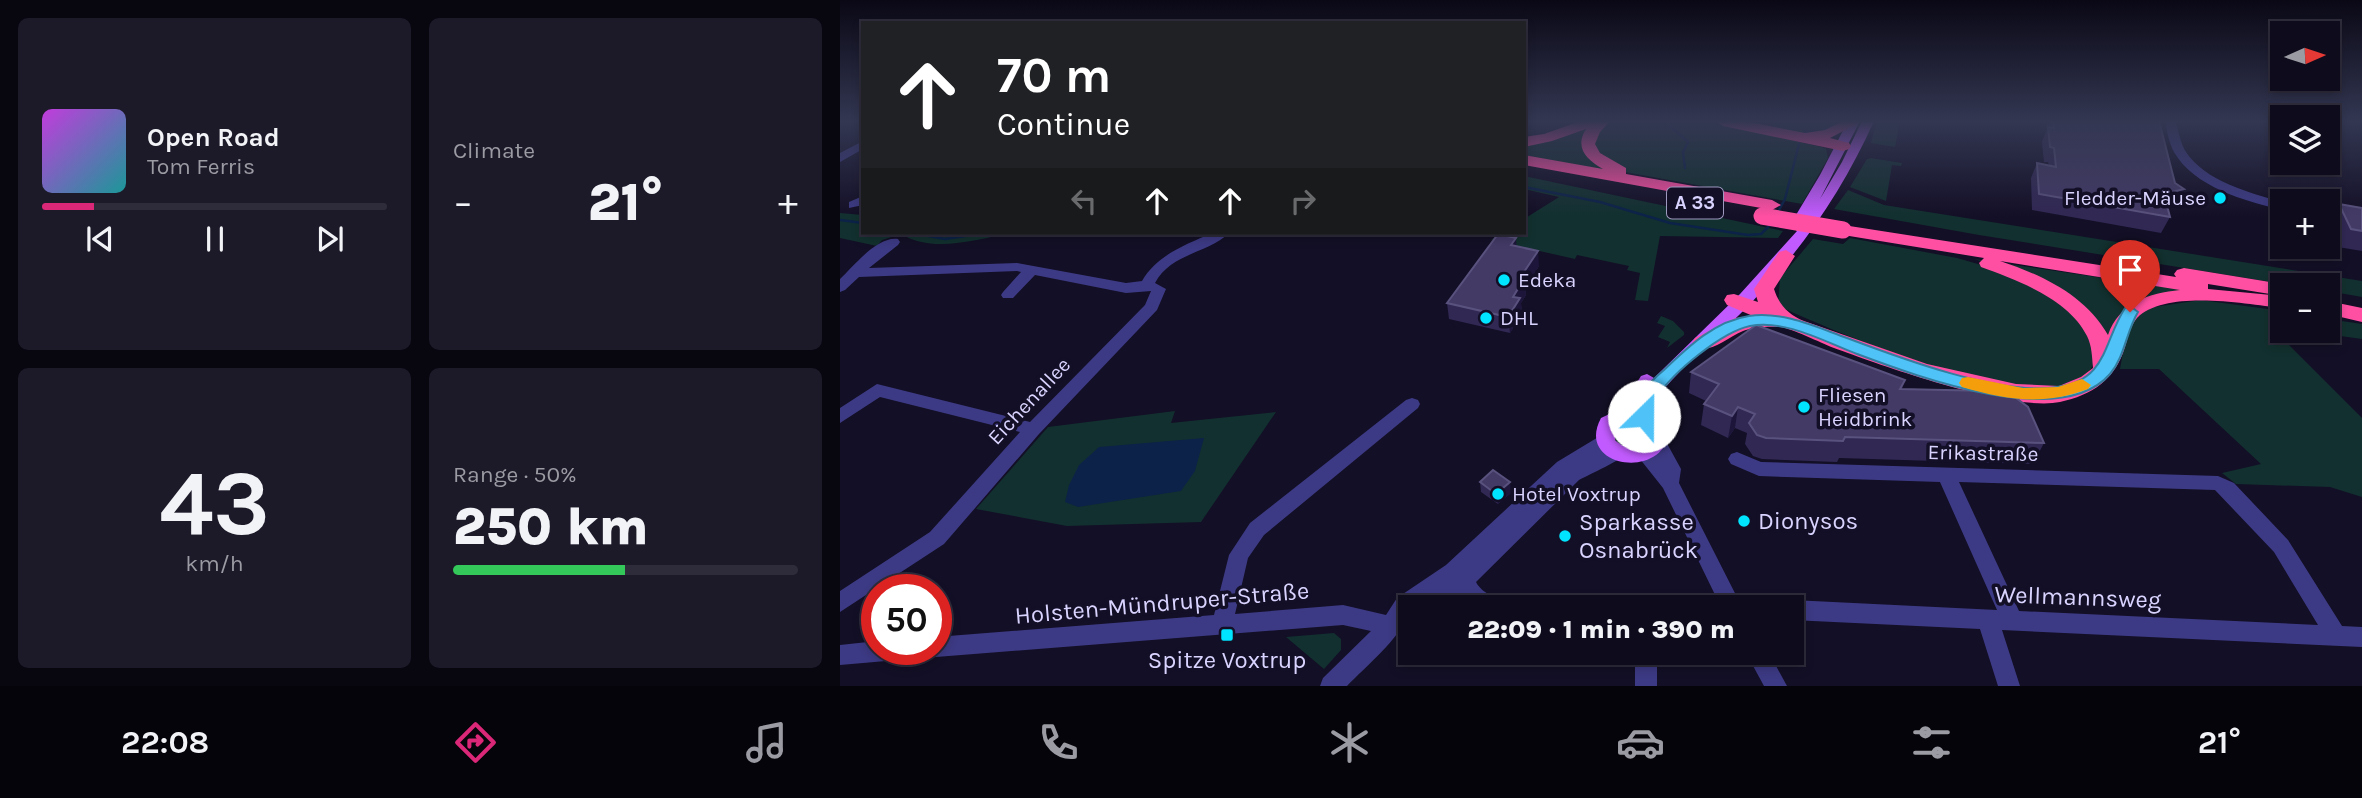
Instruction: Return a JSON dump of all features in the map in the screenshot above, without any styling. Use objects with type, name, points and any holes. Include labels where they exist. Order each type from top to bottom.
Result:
[{"type":"highway","points":[[1590,153],[1597,160],[1622,172],[1665,186]]},
{"type":"highway","name":"A 33","points":[[1526,160],[1665,186],[1767,211]]},
{"type":"highway","name":"A 33","points":[[1526,169],[1847,224],[2270,287]]},
{"type":"highway","name":"A 33","points":[[1847,224],[1879,236],[2270,299]]},
{"type":"highway","points":[[1879,236],[1986,263],[2042,286],[2081,314],[2096,332],[2104,370]]},
{"type":"highway","points":[[1786,256],[1764,289],[1764,296],[1774,310],[1798,326]]},
{"type":"highway","points":[[1739,302],[1894,362],[1965,382],[2023,394],[2059,394],[2090,382],[2104,370],[2114,355],[2120,328],[2130,312],[2144,304],[2166,298],[2198,295],[2270,300]]},
{"type":"highway","points":[[2340,299],[2362,303]]},
{"type":"highway","points":[[2340,310],[2362,314]]},
{"type":"highway","points":[[1702,343],[1749,321],[1772,320],[1798,326]]},
{"type":"main road","points":[[1636,415],[1636,395],[1722,308],[1739,302],[1846,153]]},
{"type":"main road","points":[[1636,415],[1658,431],[1651,448],[1626,456],[1611,447],[1604,435],[1608,424],[1636,415],[1653,390],[1786,256],[1822,210],[1847,153]]},
{"type":"street","points":[[2180,153],[2194,167],[2233,190],[2270,202]]},
{"type":"street","points":[[2340,216],[2362,219]]},
{"type":"street","points":[[858,273],[1017,267],[1126,288],[1147,285],[1152,273],[1164,262],[1218,235]]},
{"type":"street","points":[[840,287],[881,249],[893,243]]},
{"type":"street","points":[[1008,295],[1032,269]]},
{"type":"street","name":"Eichenallee","points":[[840,603],[937,538],[1033,429],[1152,307],[1160,289],[1147,285]]},
{"type":"street","points":[[840,417],[877,390],[1033,429]]},
{"type":"street","points":[[1222,624],[1239,555],[1257,529],[1412,404]]},
{"type":"street","points":[[1442,595],[1465,579],[1573,475],[1611,447]]},
{"type":"street","points":[[1418,595],[1453,571],[1563,467],[1611,447]]},
{"type":"street","points":[[1651,448],[1726,595]]},
{"type":"street","name":"Erikastraße","points":[[1737,459],[1759,469],[2218,484],[2227,488],[2281,546],[2336,635]]},
{"type":"street","points":[[1947,475],[2012,619]]},
{"type":"street","points":[[1465,579],[1472,595]]},
{"type":"street","name":"Wellmannsweg","points":[[1804,611],[2362,637]]},
{"type":"street","name":"Holsten-Mündruper-Straße","points":[[952,646],[1343,615],[1398,621]]},
{"type":"street","points":[[1988,620],[2008,686]]},
{"type":"street","points":[[1331,686],[1398,624]]},
{"type":"street","points":[[840,655],[861,653]]},
{"type":"street","points":[[1646,665],[1646,686]]},
{"type":"street","points":[[1765,665],[1776,686]]},
{"type":"green space","points":[[1526,153],[1585,153],[1610,171],[1526,155]]},
{"type":"green space","points":[[1596,153],[1827,153],[1828,158],[1802,204],[1625,172],[1597,157]]},
{"type":"green space","points":[[1867,159],[1902,163],[1901,166],[1892,165],[1886,201],[1850,187]]},
{"type":"green space","points":[[1526,176],[1783,231],[1778,238],[1660,236],[1648,301],[1635,300],[1640,273],[1627,270],[1629,266],[1577,255],[1575,259],[1491,240],[1499,235],[1526,235],[1526,218],[1559,197],[1526,189]]},
{"type":"green space","points":[[1848,190],[1884,205],[2312,273],[2270,273],[2270,282],[1834,209]]},
{"type":"green space","points":[[840,213],[861,215],[861,235],[898,235],[882,240],[877,246],[840,238]]},
{"type":"green space","points":[[903,235],[1002,235],[941,244],[914,240]]},
{"type":"green space","points":[[1850,238],[1957,258],[1992,268],[2057,298],[2092,332],[2094,356],[2091,369],[2069,385],[2034,388],[1989,382],[1890,352],[1778,306],[1780,278],[1813,239],[1843,244]]},
{"type":"green space","points":[[1974,259],[2178,289],[2198,295],[2144,304],[2114,355],[2081,314],[1999,267]]},
{"type":"green space","points":[[2340,278],[2362,281],[2362,297],[2340,293]]},
{"type":"green space","points":[[2201,300],[2270,309],[2270,343],[2287,343],[2362,418],[2362,497],[2330,487],[2236,484],[2222,473],[2261,464],[2159,369],[2120,369],[2127,328],[2147,308]]},
{"type":"green space","points":[[1661,316],[1673,321],[1684,332],[1684,335],[1667,348],[1670,342],[1658,337],[1665,326],[1657,323]]},
{"type":"green space","points":[[2340,321],[2362,324],[2362,339],[2340,336]]},
{"type":"green space","points":[[1175,411],[1171,423],[1276,412],[1201,522],[1067,526],[976,509],[1048,427]]},
{"type":"green space","points":[[1630,421],[1639,422],[1650,433],[1649,440],[1631,447],[1624,447],[1616,442],[1615,428]]},
{"type":"green space","points":[[1334,633],[1341,639],[1341,650],[1324,669],[1286,637]]},
{"type":"water","points":[[1204,438],[1195,471],[1181,491],[1078,507],[1065,502],[1069,485],[1079,465],[1099,447]]},
{"type":"building","points":[[2055,153],[2167,153],[2175,183],[2184,189],[2168,193],[2163,190],[2170,217],[2039,194],[2037,163],[2056,167]]},
{"type":"building","points":[[2340,204],[2362,208],[2362,231],[2351,229]]},
{"type":"building","name":"Edeka","points":[[1497,235],[1516,238],[1511,245],[1538,251],[1520,278],[1524,279],[1513,297],[1520,298],[1508,317],[1447,303]]},
{"type":"building","name":"Fliesen Heidbrink","points":[[1756,325],[1905,380],[1900,389],[1990,391],[2012,395],[2028,407],[2044,443],[1845,437],[1843,441],[1766,438],[1757,435],[1749,423],[1755,414],[1738,407],[1732,416],[1704,404],[1719,384],[1691,372]]},
{"type":"building","points":[[1493,470],[1510,482],[1496,494],[1480,482]]},
{"type":"waterway","points":[[1683,153],[1685,168]]},
{"type":"waterway","points":[[1778,212],[1785,199],[1797,153]]},
{"type":"waterway","points":[[1526,187],[1600,202],[1670,223],[1748,235],[1761,234],[1771,224]]},
{"type":"waterway","points":[[840,220],[861,223]]},
{"type":"waterway","points":[[923,235],[945,239],[972,235]]},
{"type":"slow traffic","points":[[1968,383],[2023,394],[2059,394],[2082,385]]},
{"type":"place","name":"Fledder-Mäuse","points":[[2220,198]]},
{"type":"place","name":"Edeka","points":[[1504,280]]},
{"type":"place","name":"DHL","points":[[1486,318]]},
{"type":"place","name":"Fliesen Heidbrink","points":[[1804,407]]},
{"type":"place","name":"Hotel Voxtrup","points":[[1498,494]]},
{"type":"place","name":"Dionysos","points":[[1744,521]]},
{"type":"place","name":"Sparkasse Osnabrück","points":[[1565,536]]},
{"type":"place","name":"Spitze Voxtrup","points":[[1227,635]]},
{"type":"route","points":[[1644,416],[1647,398],[1653,390],[1702,343],[1749,321],[1772,320],[1798,326],[1894,362],[1965,382],[2023,394],[2059,394],[2090,382],[2104,370],[2114,355],[2120,328],[2130,312]]}]
